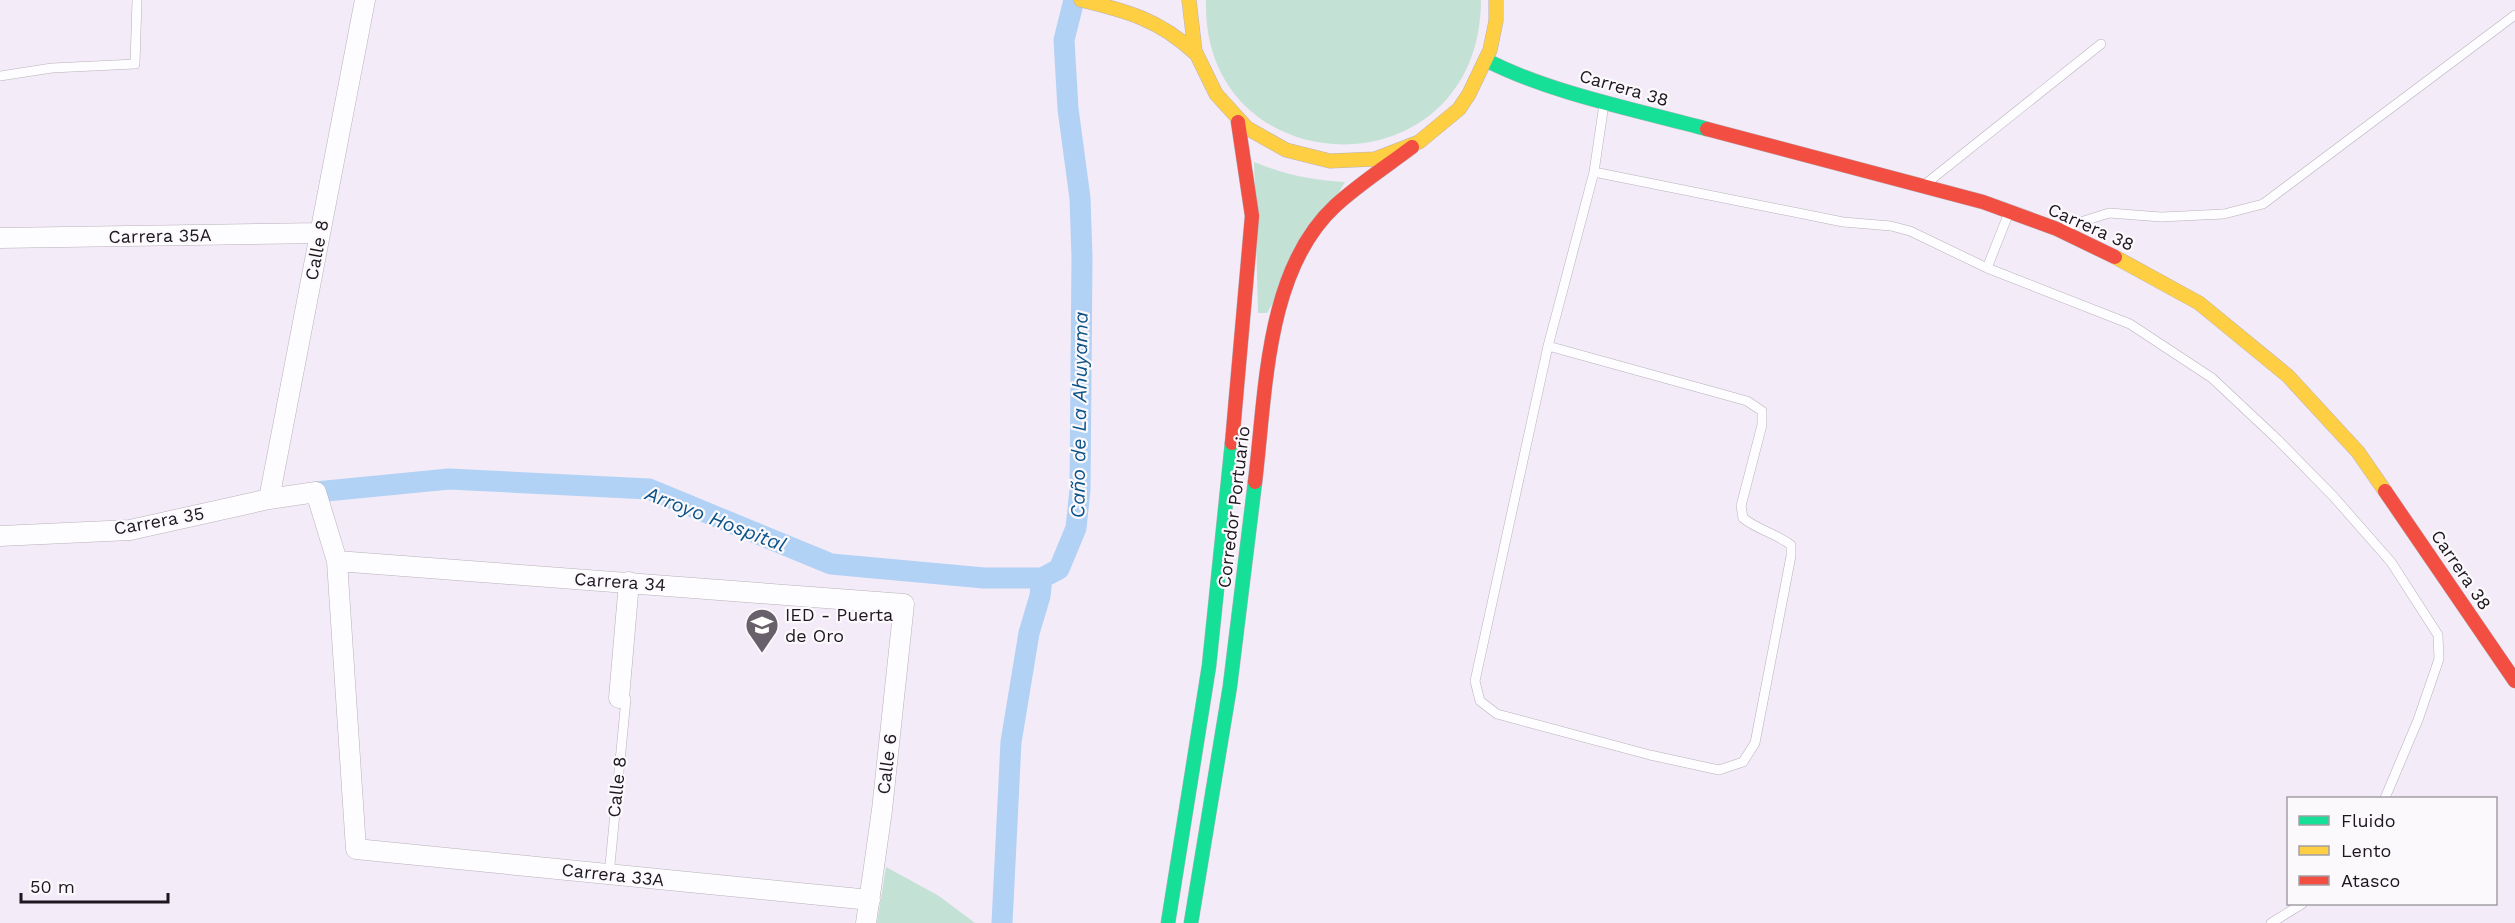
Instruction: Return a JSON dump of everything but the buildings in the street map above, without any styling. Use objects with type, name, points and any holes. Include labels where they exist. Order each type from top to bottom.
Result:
[{"type":"main road","points":[[1081,0],[1156,21],[1179,36],[1195,53]]},
{"type":"main road","points":[[1189,0],[1189,21],[1195,53],[1205,78],[1220,102],[1239,122],[1268,143],[1302,157],[1339,162],[1375,159],[1412,147],[1437,130],[1461,108],[1492,47],[1497,11],[1496,0]]},
{"type":"main road","name":"Carrera 38","points":[[1486,60],[1511,73],[1605,102],[1983,201],[2057,229],[2134,266],[2199,303],[2288,376],[2358,452],[2515,681]]},
{"type":"main road","name":"Corredor Portuario","points":[[1168,923],[1209,666],[1243,329],[1252,216],[1239,122]]},
{"type":"main road","name":"Corredor Portuario","points":[[1191,923],[1230,686],[1273,333],[1290,272],[1313,232],[1335,206],[1412,147]]},
{"type":"street","name":"Calle 8","points":[[269,499],[364,0]]},
{"type":"street","name":"Carrera 35A","points":[[0,238],[320,233]]},
{"type":"street","name":"Carrera 35","points":[[0,537],[130,530],[269,499],[316,492],[337,561]]},
{"type":"street","name":"Carrera 34","points":[[337,561],[904,604]]},
{"type":"street","name":"Carrera 33A","points":[[337,561],[356,849],[870,900]]},
{"type":"street","name":"Calle 8","points":[[623,699],[629,582]]},
{"type":"street","name":"Calle 6","points":[[866,923],[892,724],[904,604]]},
{"type":"lane","points":[[0,76],[52,68],[135,64],[137,0]]},
{"type":"lane","points":[[2057,229],[2109,213],[2161,217],[2224,214],[2263,204],[2515,15]]},
{"type":"lane","points":[[1921,186],[1947,169],[2101,44]]},
{"type":"lane","points":[[1548,346],[1747,401],[1762,411],[1762,425],[1742,506],[1743,518],[1756,529],[1779,536],[1791,545],[1791,556],[1755,743],[1743,762],[1719,770],[1650,755],[1497,714],[1480,701],[1475,681],[1548,346],[1594,172],[1605,102]]},
{"type":"lane","points":[[1594,172],[1843,222],[1891,226],[1910,231],[1987,268],[2130,324],[2212,378],[2333,496],[2391,562],[2438,635],[2439,659],[2418,720],[2385,797]]},
{"type":"lane","points":[[1987,268],[2009,211]]},
{"type":"lane","name":"Calle 8","points":[[609,875],[623,699]]},
{"type":"lane","points":[[2271,923],[2299,905]]},
{"type":"green space","points":[[1206,0],[1481,0],[1469,64],[1437,109],[1392,136],[1341,144],[1291,135],[1247,107],[1216,62]]},
{"type":"green space","points":[[1254,162],[1298,176],[1345,182],[1267,313],[1258,313]]},
{"type":"green space","points":[[886,867],[939,896],[975,923],[877,923]]},
{"type":"waterway","name":"Caño de La Ahuyama","points":[[1002,923],[1011,742],[1029,633],[1040,596],[1042,578],[1059,569],[1076,528],[1080,490],[1082,257],[1080,198],[1068,109],[1064,40],[1074,0]]},
{"type":"waterway","name":"Arroyo Hospital","points":[[316,492],[449,479],[649,489],[831,564],[984,578],[1042,578]]},
{"type":"traffic: fast","points":[[1486,60],[1511,72],[1566,91],[1707,129]]},
{"type":"traffic: fast","points":[[1168,923],[1209,666],[1232,443]]},
{"type":"traffic: fast","points":[[1191,923],[1230,686],[1255,482]]},
{"type":"traffic: slow","points":[[1081,0],[1142,18],[1169,32],[1195,53]]},
{"type":"traffic: slow","points":[[1189,0],[1195,51],[1216,94],[1247,128],[1286,150],[1330,161],[1375,159],[1419,142],[1459,109],[1469,94],[1490,50],[1496,21],[1496,0]]},
{"type":"traffic: slow","points":[[2115,257],[2199,303],[2288,376],[2358,452],[2385,491]]},
{"type":"traffic: jam","points":[[1232,443],[1252,216],[1238,122]]},
{"type":"traffic: jam","points":[[1707,129],[1983,202],[2057,229],[2115,257]]},
{"type":"traffic: jam","points":[[1255,482],[1273,335],[1282,298],[1295,264],[1312,233],[1335,206],[1412,147]]},
{"type":"traffic: jam","points":[[2385,491],[2515,681]]},
{"type":"place","name":"IED - Puerta de Oro","points":[[762,654]]}]
